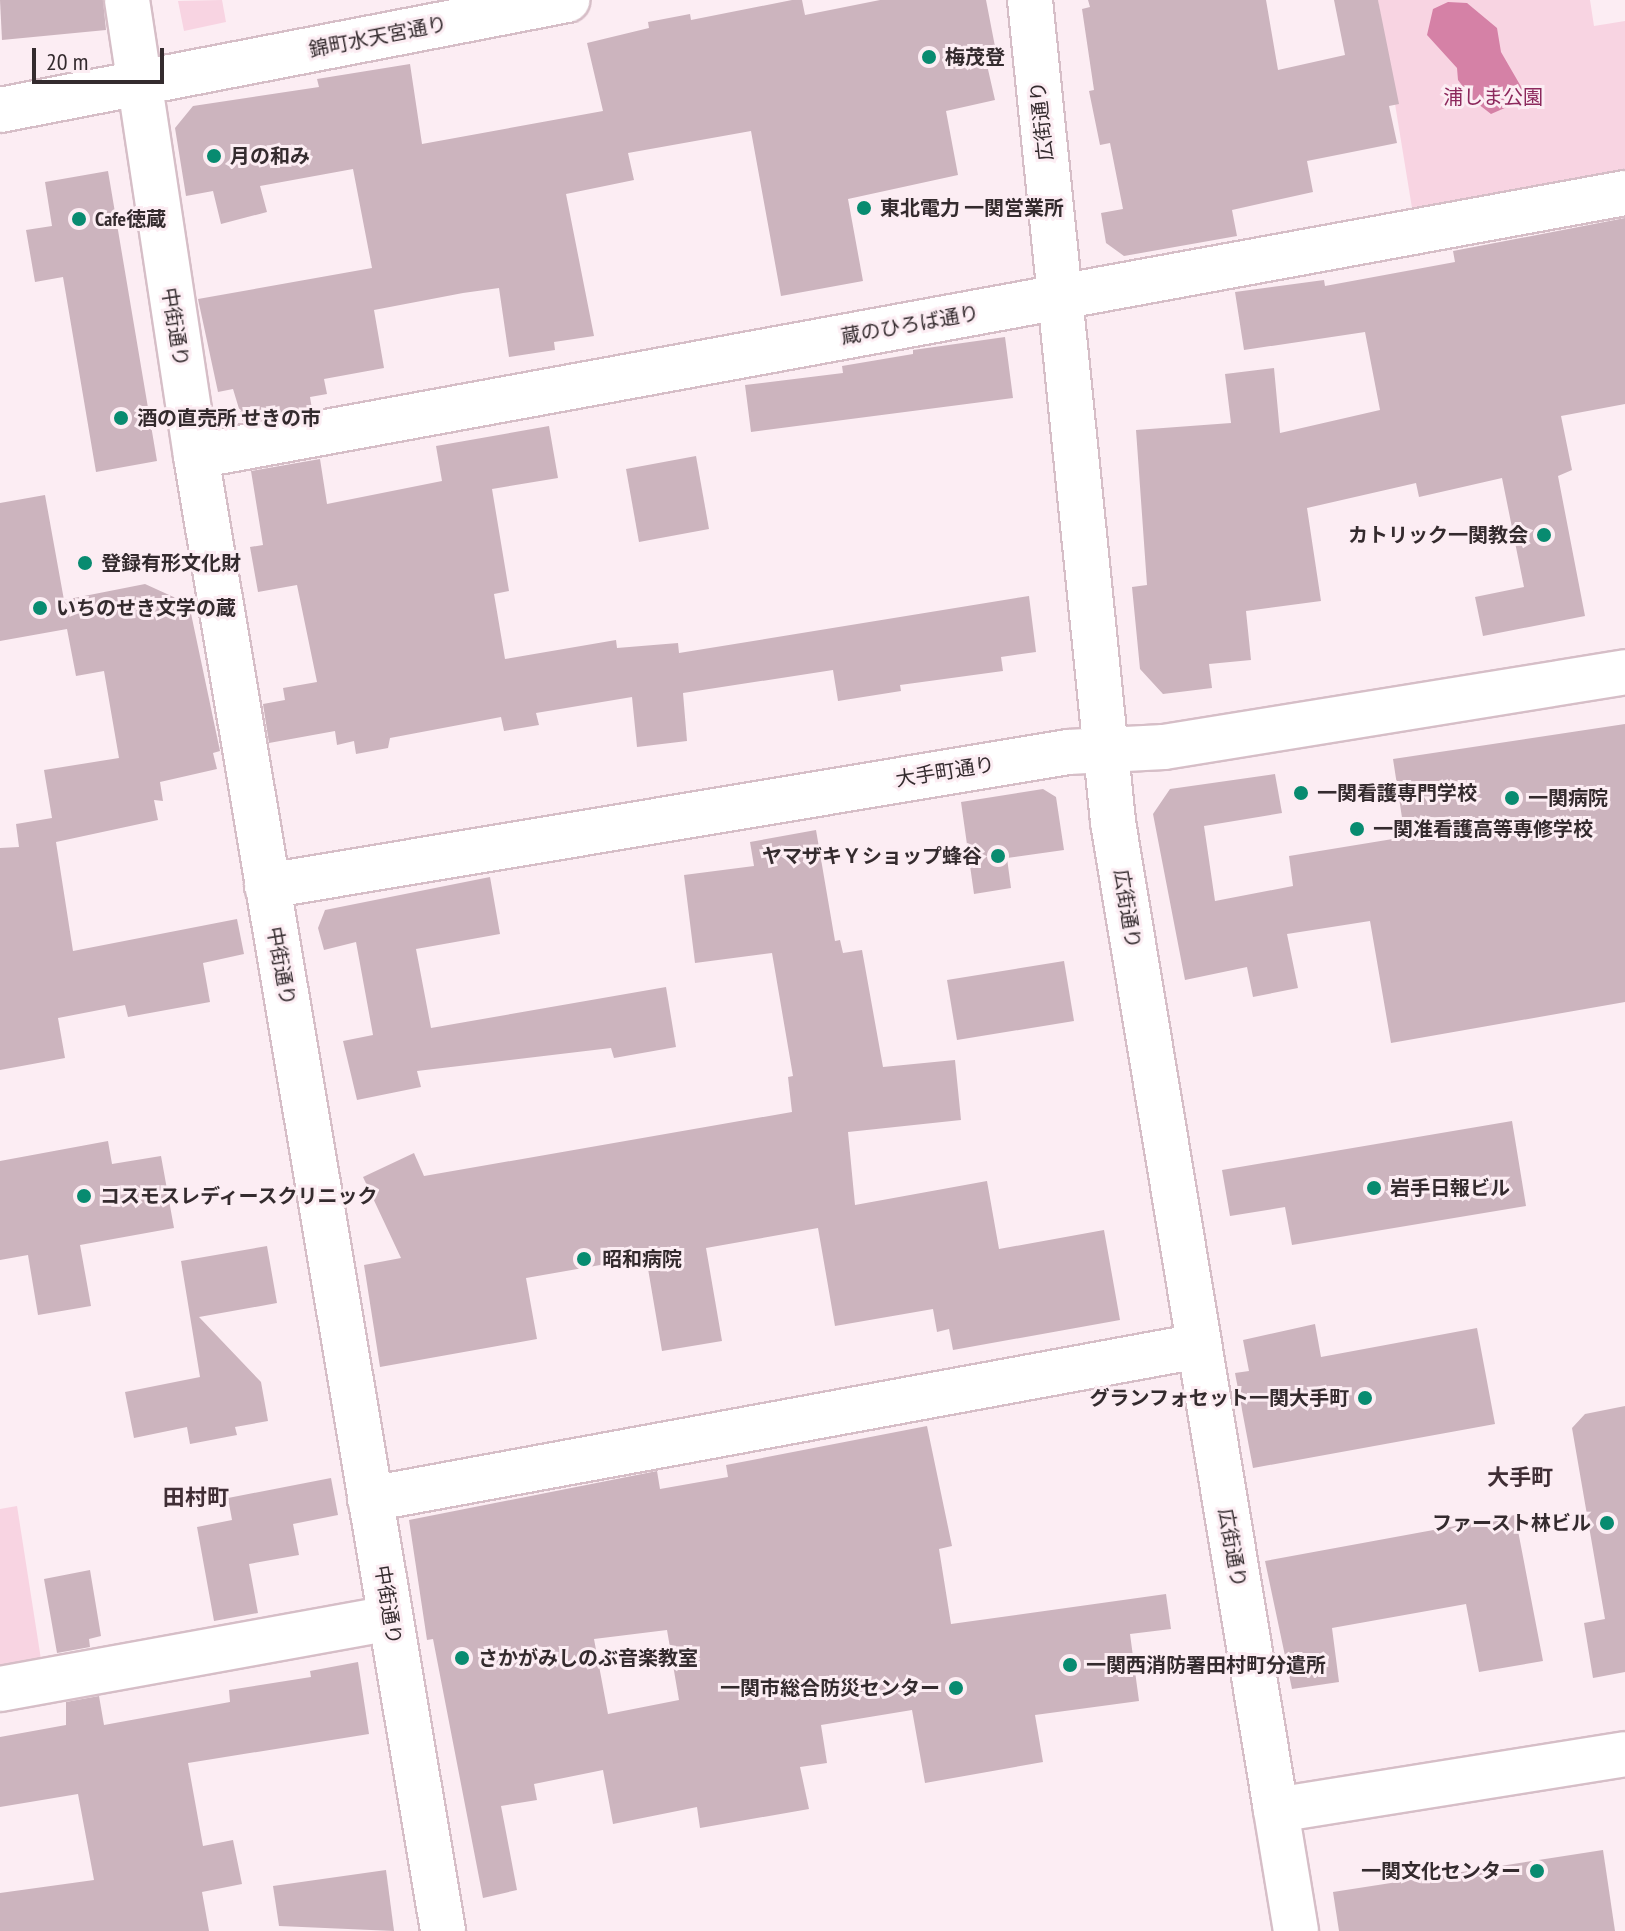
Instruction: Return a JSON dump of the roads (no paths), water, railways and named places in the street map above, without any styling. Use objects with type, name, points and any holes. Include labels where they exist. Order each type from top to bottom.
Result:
[{"type":"street","name":"中街通り","points":[[127,0],[136,84],[196,456],[443,1931]]},
{"type":"street","name":"錦町水天宮通り","points":[[0,110],[567,0]]},
{"type":"street","name":"広街通り","points":[[1030,0],[1105,752],[1198,1346],[1296,1931]]},
{"type":"street","name":"蔵のひろば通り","points":[[196,456],[1625,193]]},
{"type":"street","name":"大手町通り","points":[[267,886],[1068,752],[1164,747],[1625,672]]},
{"type":"street","points":[[370,1499],[1198,1346]]},
{"type":"street","points":[[0,1689],[390,1618]]},
{"type":"street","points":[[1276,1810],[1625,1754]]},
{"type":"place","name":"梅茂登","points":[[929,57]]},
{"type":"place","name":"月の和み","points":[[214,156]]},
{"type":"place","name":"東北電力 一関営業所","points":[[864,208]]},
{"type":"place","name":"Cafe徳蔵","points":[[79,219]]},
{"type":"place","name":"酒の直売所 せきの市","points":[[121,418]]},
{"type":"place","name":"カトリック一関教会","points":[[1544,535]]},
{"type":"place","name":"登録有形文化財","points":[[85,563]]},
{"type":"place","name":"いちのせき文学の蔵","points":[[40,608]]},
{"type":"place","name":"一関看護専門学校","points":[[1301,793]]},
{"type":"place","name":"一関病院","points":[[1512,798]]},
{"type":"place","name":"一関准看護高等専修学校","points":[[1357,829]]},
{"type":"place","name":"ヤマザキＹショップ蜂谷","points":[[998,856]]},
{"type":"place","name":"岩手日報ビル","points":[[1374,1188]]},
{"type":"place","name":"コスモスレディースクリニック","points":[[84,1196]]},
{"type":"place","name":"昭和病院","points":[[584,1259]]},
{"type":"place","name":"グランフォセット一関大手町","points":[[1365,1398]]},
{"type":"place","name":"ファースト林ビル","points":[[1607,1523]]},
{"type":"place","name":"さかがみしのぶ音楽教室","points":[[462,1658]]},
{"type":"place","name":"一関西消防署田村町分遣所","points":[[1070,1665]]},
{"type":"place","name":"一関市総合防災センター","points":[[956,1688]]},
{"type":"place","name":"一関文化センター","points":[[1537,1871]]},
{"type":"district","name":"大手町","points":[[1520,1478]]},
{"type":"district","name":"田村町","points":[[196,1498]]},
{"type":"park label","name":"浦しま公園","points":[[1493,97]]}]
